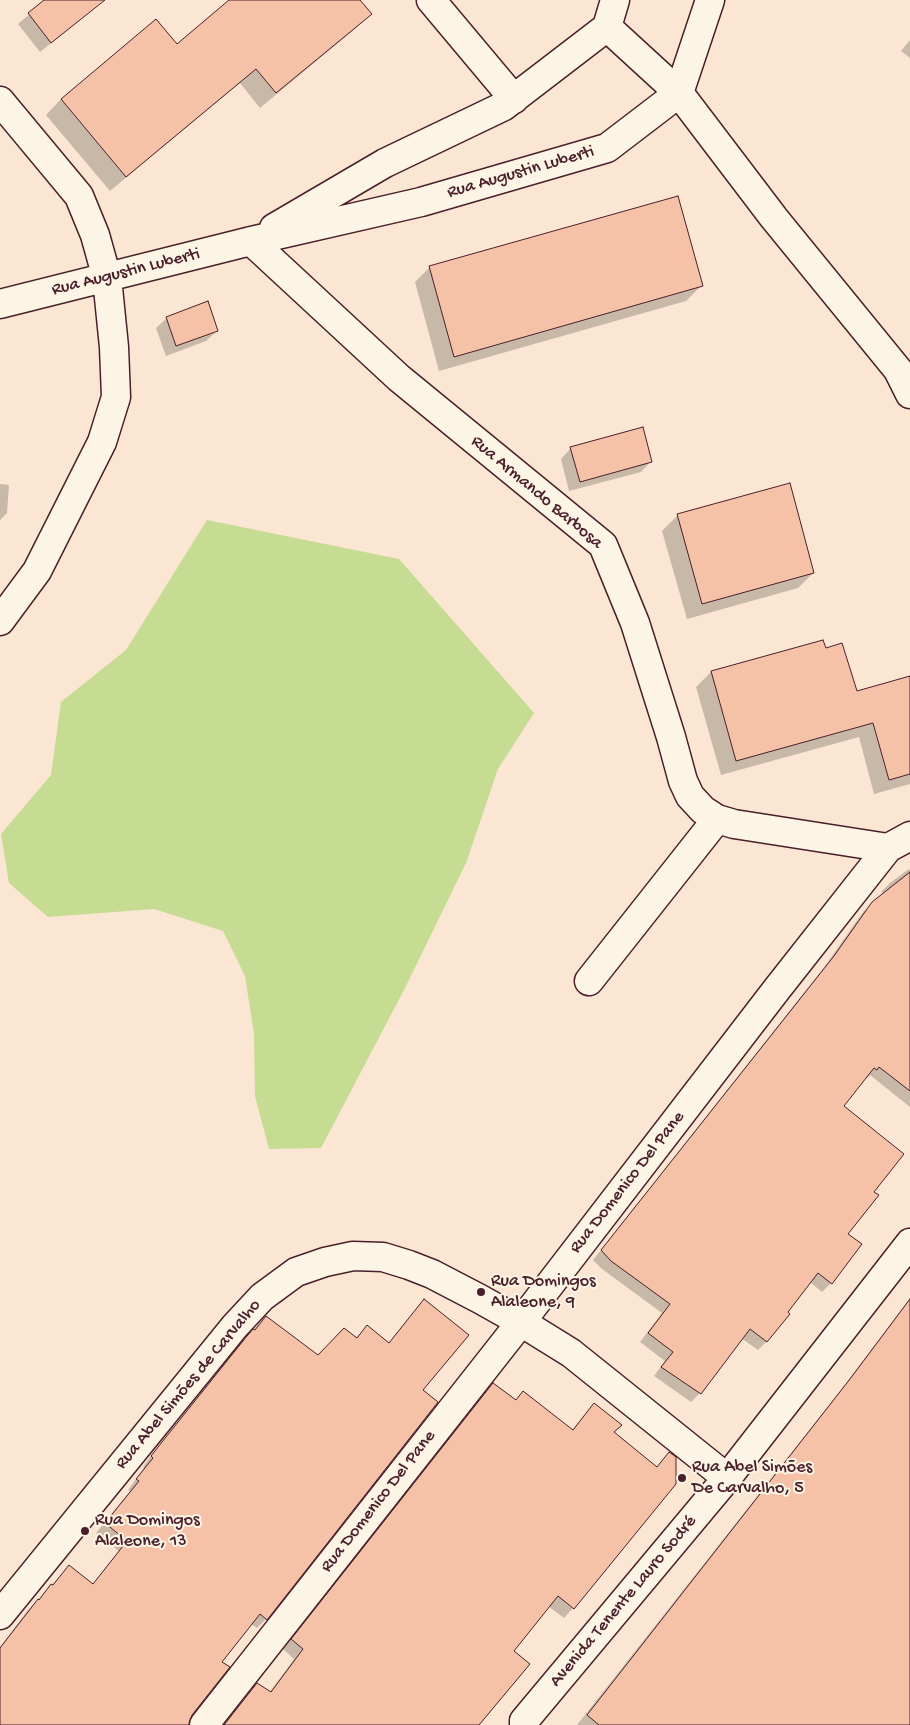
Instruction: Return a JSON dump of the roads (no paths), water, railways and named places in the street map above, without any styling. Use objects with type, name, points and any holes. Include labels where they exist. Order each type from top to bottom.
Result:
[{"type":"street","points":[[431,0],[514,99]]},
{"type":"street","points":[[615,0],[607,27],[679,93],[774,218],[906,373]]},
{"type":"street","points":[[679,93],[710,0]]},
{"type":"street","name":"Rua Augustin Luberti","points":[[251,241],[385,163],[504,106],[607,27]]},
{"type":"street","name":"Rua Augustin Luberti","points":[[0,304],[251,241],[422,202],[608,148],[679,93]]},
{"type":"street","points":[[0,101],[79,196],[95,235],[107,278],[114,347],[116,398],[102,442],[38,571],[0,621]]},
{"type":"street","name":"Rua Armando Barbosa","points":[[251,241],[399,378],[603,545],[635,622],[671,737],[682,781],[690,796],[703,810],[717,819],[734,824],[899,842]]},
{"type":"street","points":[[589,981],[717,819]]},
{"type":"street","name":"Rua Domenico Del Pane","points":[[204,1725],[521,1322],[777,989],[899,842]]},
{"type":"street","name":"Avenida Tenente Lauro Sodré","points":[[523,1724],[727,1478],[910,1243]]},
{"type":"street","name":"Rua Abel Simões de Carvalho","points":[[0,1615],[235,1326],[262,1297],[296,1272],[324,1262],[352,1256],[384,1257],[409,1265],[432,1274],[521,1322],[571,1353],[727,1478]]},
{"type":"place","name":"Rua Domingos Alaleone, 9","points":[[481,1292]]},
{"type":"place","name":"Rua Abel Simões De Carvalho, 5","points":[[682,1478]]},
{"type":"place","name":"Rua Domingos Alaleone, 13","points":[[85,1531]]}]
